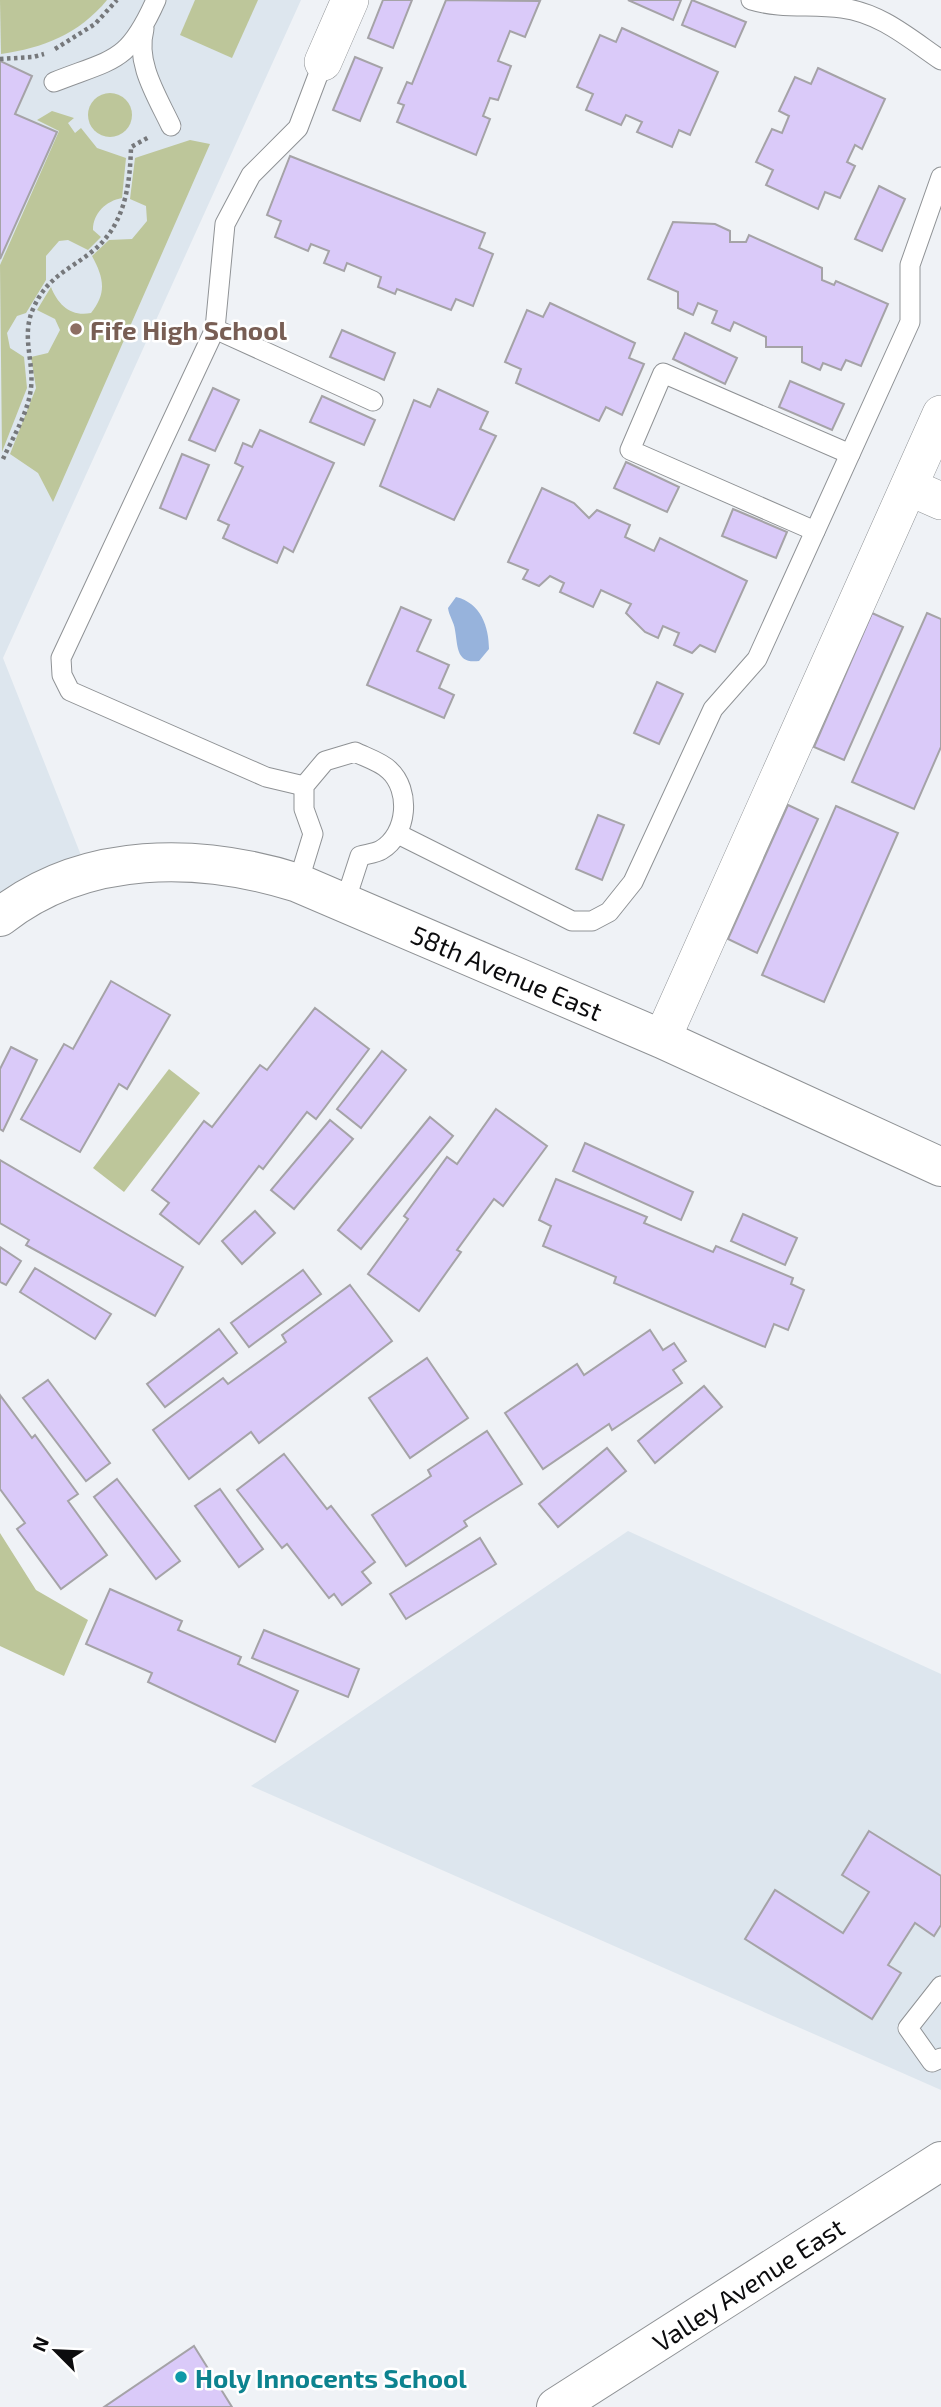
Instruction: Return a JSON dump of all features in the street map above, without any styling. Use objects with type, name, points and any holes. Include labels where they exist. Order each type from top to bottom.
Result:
[{"type":"street","points":[[323,62],[350,0]]},
{"type":"street","points":[[662,1039],[925,494],[941,414]]},
{"type":"street","name":"58th Avenue East","points":[[0,917],[55,884],[128,864],[172,861],[243,867],[298,883],[345,902],[662,1039],[941,1167]]},
{"type":"street","name":"Valley Avenue East","points":[[556,2407],[941,2161]]},
{"type":"lane","points":[[54,82],[121,56],[135,42],[156,0]]},
{"type":"lane","points":[[751,0],[773,6],[842,8],[881,19],[941,60]]},
{"type":"lane","points":[[145,25],[140,43],[143,65],[171,126]]},
{"type":"lane","points":[[303,786],[266,777],[70,691],[62,675],[61,657],[215,329],[225,224],[251,175],[298,128],[323,62]]},
{"type":"lane","points":[[398,834],[572,921],[592,921],[609,912],[633,883],[713,709],[757,659],[910,322],[910,265],[941,177]]},
{"type":"lane","points":[[215,329],[373,401]]},
{"type":"lane","points":[[815,531],[630,450],[663,373],[850,454]]},
{"type":"lane","points":[[298,883],[313,834],[304,809],[303,786],[325,761],[355,752],[388,769],[402,789],[404,809],[398,834],[381,850],[360,856],[345,902]]},
{"type":"lane","points":[[941,1986],[908,2028],[933,2062],[941,2058]]},
{"type":"path","points":[[0,59],[33,57],[53,50],[95,24],[117,0]]},
{"type":"path","points":[[4,459],[31,390],[27,330],[32,310],[57,275],[94,250],[112,229],[123,207],[131,181],[131,147],[171,126]]},
{"type":"shaded area","name":"Fife High School","points":[[0,0],[301,0],[3,658],[88,873],[0,917]]},
{"type":"shaded area","points":[[628,1531],[941,1674],[941,2090],[251,1786]]},
{"type":"green space","points":[[0,0],[107,0],[85,22],[59,38],[31,48],[1,54]]},
{"type":"green space","points":[[195,0],[258,0],[232,58],[180,35]]},
{"type":"green space","points":[[110,93],[119,94],[126,99],[131,106],[131,124],[126,131],[119,136],[110,137],[101,136],[94,131],[89,124],[88,115],[89,106],[94,99],[101,94]]},
{"type":"green space","points":[[52,111],[74,118],[68,123],[75,133],[81,128],[97,148],[126,158],[122,198],[106,205],[98,213],[93,230],[101,237],[88,250],[68,240],[59,241],[46,256],[46,280],[26,313],[17,316],[7,333],[10,348],[24,357],[27,388],[2,452],[0,265],[59,131],[37,120]]},
{"type":"green space","points":[[190,140],[210,144],[53,502],[38,473],[10,454],[36,388],[31,357],[48,353],[60,330],[55,319],[37,310],[51,287],[66,308],[77,313],[91,313],[102,292],[101,278],[92,256],[109,240],[132,239],[147,221],[146,206],[130,199],[135,158]]},
{"type":"green space","points":[[169,1069],[200,1093],[124,1192],[93,1168]]},
{"type":"green space","points":[[0,1533],[36,1590],[88,1620],[64,1676],[0,1646]]},
{"type":"water","points":[[456,597],[472,605],[485,624],[489,649],[479,661],[466,660],[458,648],[448,608]]},
{"type":"building","points":[[383,0],[412,0],[393,48],[368,38]]},
{"type":"building","points":[[446,0],[540,1],[525,37],[510,31],[498,61],[511,66],[498,100],[490,98],[483,116],[490,119],[476,155],[397,122],[404,105],[398,103],[407,82],[412,84]]},
{"type":"building","points":[[628,0],[681,0],[673,20]]},
{"type":"building","points":[[692,0],[746,22],[735,47],[682,25]]},
{"type":"building","points":[[622,28],[718,72],[690,135],[679,130],[672,147],[637,132],[642,122],[626,115],[621,125],[586,110],[593,94],[577,87],[600,35],[616,42]]},
{"type":"building","points":[[355,57],[382,68],[360,121],[333,110]]},
{"type":"building","points":[[0,61],[32,76],[15,114],[57,132],[0,259]]},
{"type":"building","points":[[818,68],[885,99],[862,149],[855,145],[847,162],[855,166],[840,198],[825,192],[818,209],[766,185],[773,170],[756,162],[772,129],[782,133],[789,116],[779,111],[795,77],[811,84]]},
{"type":"building","points":[[290,156],[485,233],[479,248],[493,254],[473,306],[456,299],[451,310],[397,289],[395,294],[378,287],[381,277],[347,263],[344,271],[324,263],[329,251],[311,244],[308,251],[275,237],[281,221],[267,215]]},
{"type":"building","points":[[879,186],[905,199],[882,251],[855,239]]},
{"type":"building","points":[[673,222],[715,224],[730,231],[730,242],[746,242],[749,235],[822,268],[822,280],[834,285],[836,281],[888,304],[861,366],[846,360],[841,370],[823,363],[820,370],[802,362],[802,347],[766,347],[766,337],[734,322],[730,331],[712,323],[717,311],[698,303],[693,315],[678,308],[678,292],[648,279]]},
{"type":"building","points":[[550,303],[635,343],[629,358],[644,364],[622,415],[606,407],[599,421],[516,383],[521,369],[505,362],[527,310],[543,317]]},
{"type":"building","points":[[342,330],[395,353],[384,380],[330,357]]},
{"type":"building","points":[[685,333],[737,358],[725,384],[673,359]]},
{"type":"building","points":[[790,381],[844,404],[832,430],[779,407]]},
{"type":"building","points":[[213,388],[239,400],[215,451],[189,440]]},
{"type":"building","points":[[438,389],[488,412],[480,429],[496,436],[454,520],[380,486],[414,400],[430,407]]},
{"type":"building","points":[[322,396],[375,420],[364,445],[310,422]]},
{"type":"building","points":[[260,430],[334,463],[293,552],[284,547],[277,563],[223,538],[229,525],[218,520],[243,467],[235,463],[243,443],[252,447]]},
{"type":"building","points":[[182,454],[209,465],[186,519],[160,508]]},
{"type":"building","points":[[626,462],[679,487],[667,512],[614,488]]},
{"type":"building","points":[[542,488],[574,503],[589,518],[597,510],[630,525],[625,537],[654,551],[660,538],[747,581],[715,652],[700,645],[692,653],[674,645],[679,633],[663,626],[658,638],[645,632],[626,613],[631,604],[601,590],[593,607],[560,592],[564,583],[550,576],[539,586],[523,579],[528,570],[508,562]]},
{"type":"building","points":[[733,509],[787,532],[776,558],[722,536]]},
{"type":"building","points":[[401,607],[431,620],[417,651],[449,665],[439,688],[454,695],[444,718],[367,685]]},
{"type":"building","points":[[872,613],[903,627],[844,760],[814,747]]},
{"type":"building","points":[[927,613],[941,619],[941,747],[914,809],[852,782]]},
{"type":"building","points":[[657,682],[683,694],[659,744],[634,733]]},
{"type":"building","points":[[788,805],[818,819],[757,953],[728,939]]},
{"type":"building","points":[[836,806],[898,833],[824,1002],[762,975]]},
{"type":"building","points":[[598,815],[624,825],[602,880],[576,869]]},
{"type":"building","points":[[111,981],[170,1015],[127,1089],[119,1084],[80,1152],[21,1119],[64,1044],[73,1049]]},
{"type":"building","points":[[315,1008],[369,1049],[316,1119],[307,1112],[263,1169],[259,1166],[199,1244],[160,1214],[169,1203],[152,1190],[204,1121],[212,1127],[260,1065],[267,1070]]},
{"type":"building","points":[[11,1047],[37,1060],[3,1131],[0,1129],[0,1069]]},
{"type":"building","points":[[382,1051],[406,1070],[361,1128],[337,1109]]},
{"type":"building","points":[[496,1109],[547,1146],[503,1206],[494,1199],[457,1250],[461,1252],[419,1311],[368,1274],[408,1219],[404,1216],[447,1157],[457,1164]]},
{"type":"building","points":[[430,1117],[453,1136],[361,1249],[338,1230]]},
{"type":"building","points":[[330,1120],[353,1139],[294,1209],[271,1190]]},
{"type":"building","points":[[585,1143],[693,1192],[681,1220],[573,1171]]},
{"type":"building","points":[[0,1160],[183,1267],[155,1316],[26,1245],[29,1240],[0,1223]]},
{"type":"building","points":[[556,1179],[647,1217],[644,1223],[713,1252],[716,1246],[793,1278],[791,1284],[804,1290],[788,1330],[774,1324],[765,1347],[614,1283],[616,1277],[543,1246],[551,1226],[539,1220]]},
{"type":"building","points":[[255,1211],[275,1233],[242,1264],[222,1241]]},
{"type":"building","points":[[743,1214],[797,1238],[785,1265],[731,1241]]},
{"type":"building","points":[[0,1247],[21,1261],[6,1285],[0,1282]]},
{"type":"building","points":[[35,1268],[111,1314],[95,1339],[20,1292]]},
{"type":"building","points":[[303,1270],[321,1294],[249,1347],[231,1323]]},
{"type":"building","points":[[350,1285],[392,1341],[259,1443],[251,1432],[189,1479],[153,1430],[223,1378],[228,1384],[286,1342],[282,1335]]},
{"type":"building","points":[[219,1329],[237,1353],[165,1407],[147,1384]]},
{"type":"building","points":[[650,1330],[663,1350],[674,1343],[686,1361],[673,1370],[682,1383],[612,1430],[609,1424],[543,1469],[505,1413],[577,1364],[584,1375]]},
{"type":"building","points":[[427,1358],[468,1418],[410,1458],[369,1398]]},
{"type":"building","points":[[48,1380],[110,1463],[86,1481],[23,1398]]},
{"type":"building","points":[[704,1386],[722,1407],[655,1463],[638,1441]]},
{"type":"building","points":[[0,1395],[32,1438],[35,1435],[78,1494],[68,1501],[107,1555],[61,1589],[17,1529],[25,1523],[0,1489]]},
{"type":"building","points":[[487,1431],[522,1484],[464,1521],[467,1526],[406,1566],[372,1515],[431,1476],[428,1470]]},
{"type":"building","points":[[607,1448],[626,1471],[558,1527],[539,1504]]},
{"type":"building","points":[[284,1454],[327,1509],[331,1506],[375,1562],[362,1572],[371,1583],[342,1605],[334,1594],[329,1598],[287,1544],[282,1548],[237,1490]]},
{"type":"building","points":[[117,1479],[180,1561],[156,1579],[94,1497]]},
{"type":"building","points":[[220,1489],[263,1549],[239,1567],[195,1506]]},
{"type":"building","points":[[480,1538],[496,1564],[406,1619],[390,1594]]},
{"type":"building","points":[[110,1589],[182,1621],[178,1630],[241,1657],[238,1664],[298,1691],[275,1742],[148,1682],[152,1673],[86,1644]]},
{"type":"building","points":[[264,1630],[359,1669],[348,1697],[252,1658]]},
{"type":"building","points":[[869,1831],[941,1876],[941,1925],[934,1936],[915,1923],[888,1965],[901,1973],[872,2019],[745,1939],[775,1890],[843,1933],[869,1892],[842,1875]]},
{"type":"building","name":"Holy Innocents School","points":[[194,2346],[232,2407],[104,2407]]},
{"type":"place","name":"Fife High School","points":[[76,329]]},
{"type":"place","name":"Holy Innocents School","points":[[181,2377]]}]
